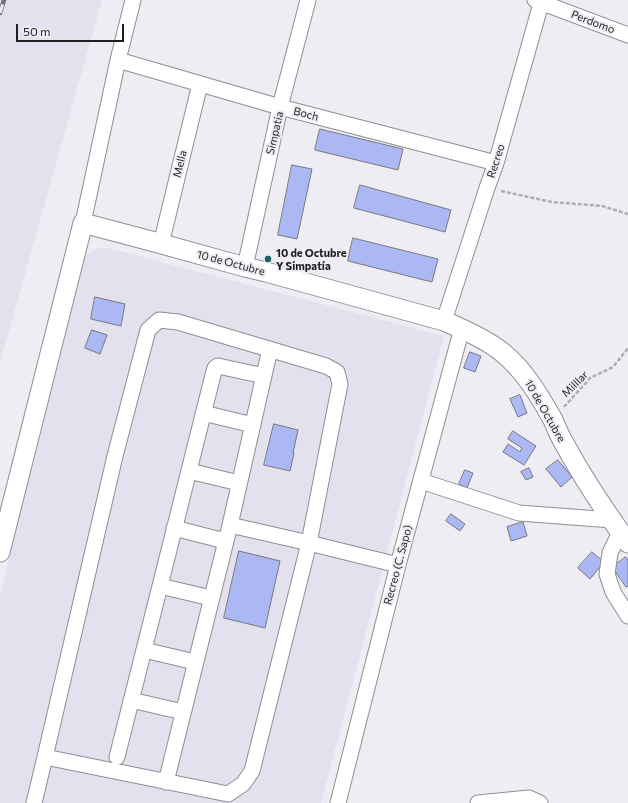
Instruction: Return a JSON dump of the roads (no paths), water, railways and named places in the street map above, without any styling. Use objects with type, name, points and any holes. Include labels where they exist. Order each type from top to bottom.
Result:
[{"type":"main road","name":"10 de Octubre","points":[[83,223],[444,321],[462,328],[484,340],[503,352],[517,366],[535,391],[592,490],[620,532]]},
{"type":"main road","points":[[0,552],[83,223]]},
{"type":"street","points":[[83,223],[118,60],[133,0]]},
{"type":"street","name":"Simpatia","points":[[245,267],[280,107],[308,0]]},
{"type":"street","name":"Perdomo","points":[[540,1],[628,35]]},
{"type":"street","name":"Recreo","points":[[444,321],[496,163],[540,1]]},
{"type":"street","name":"Boch","points":[[118,60],[280,107],[496,163]]},
{"type":"street","name":"Mella","points":[[161,244],[200,84]]},
{"type":"street","points":[[34,803],[115,456],[148,330],[159,320],[178,322],[326,366],[337,372],[340,384],[309,543],[252,770],[243,784],[228,794],[45,757]]},
{"type":"street","name":"Recreo (C. Sapo)","points":[[342,802],[398,565],[462,328]]},
{"type":"street","points":[[166,782],[230,525],[270,350]]},
{"type":"street","points":[[117,757],[215,368],[218,366],[264,376]]},
{"type":"street","points":[[203,413],[253,425]]},
{"type":"street","points":[[189,471],[240,483]]},
{"type":"street","points":[[421,481],[519,513],[577,516],[620,532],[610,553],[607,574],[613,592],[628,616]]},
{"type":"street","points":[[230,525],[398,565]]},
{"type":"street","points":[[174,528],[226,541]]},
{"type":"street","points":[[160,586],[211,598]]},
{"type":"street","points":[[144,650],[195,662]]},
{"type":"street","points":[[131,700],[183,712]]},
{"type":"street","points":[[478,803],[529,798],[540,803]]},
{"type":"railway","points":[[0,13],[4,0]]},
{"type":"place","name":"10 de Octubre Y Simpatía","points":[[268,259]]}]
